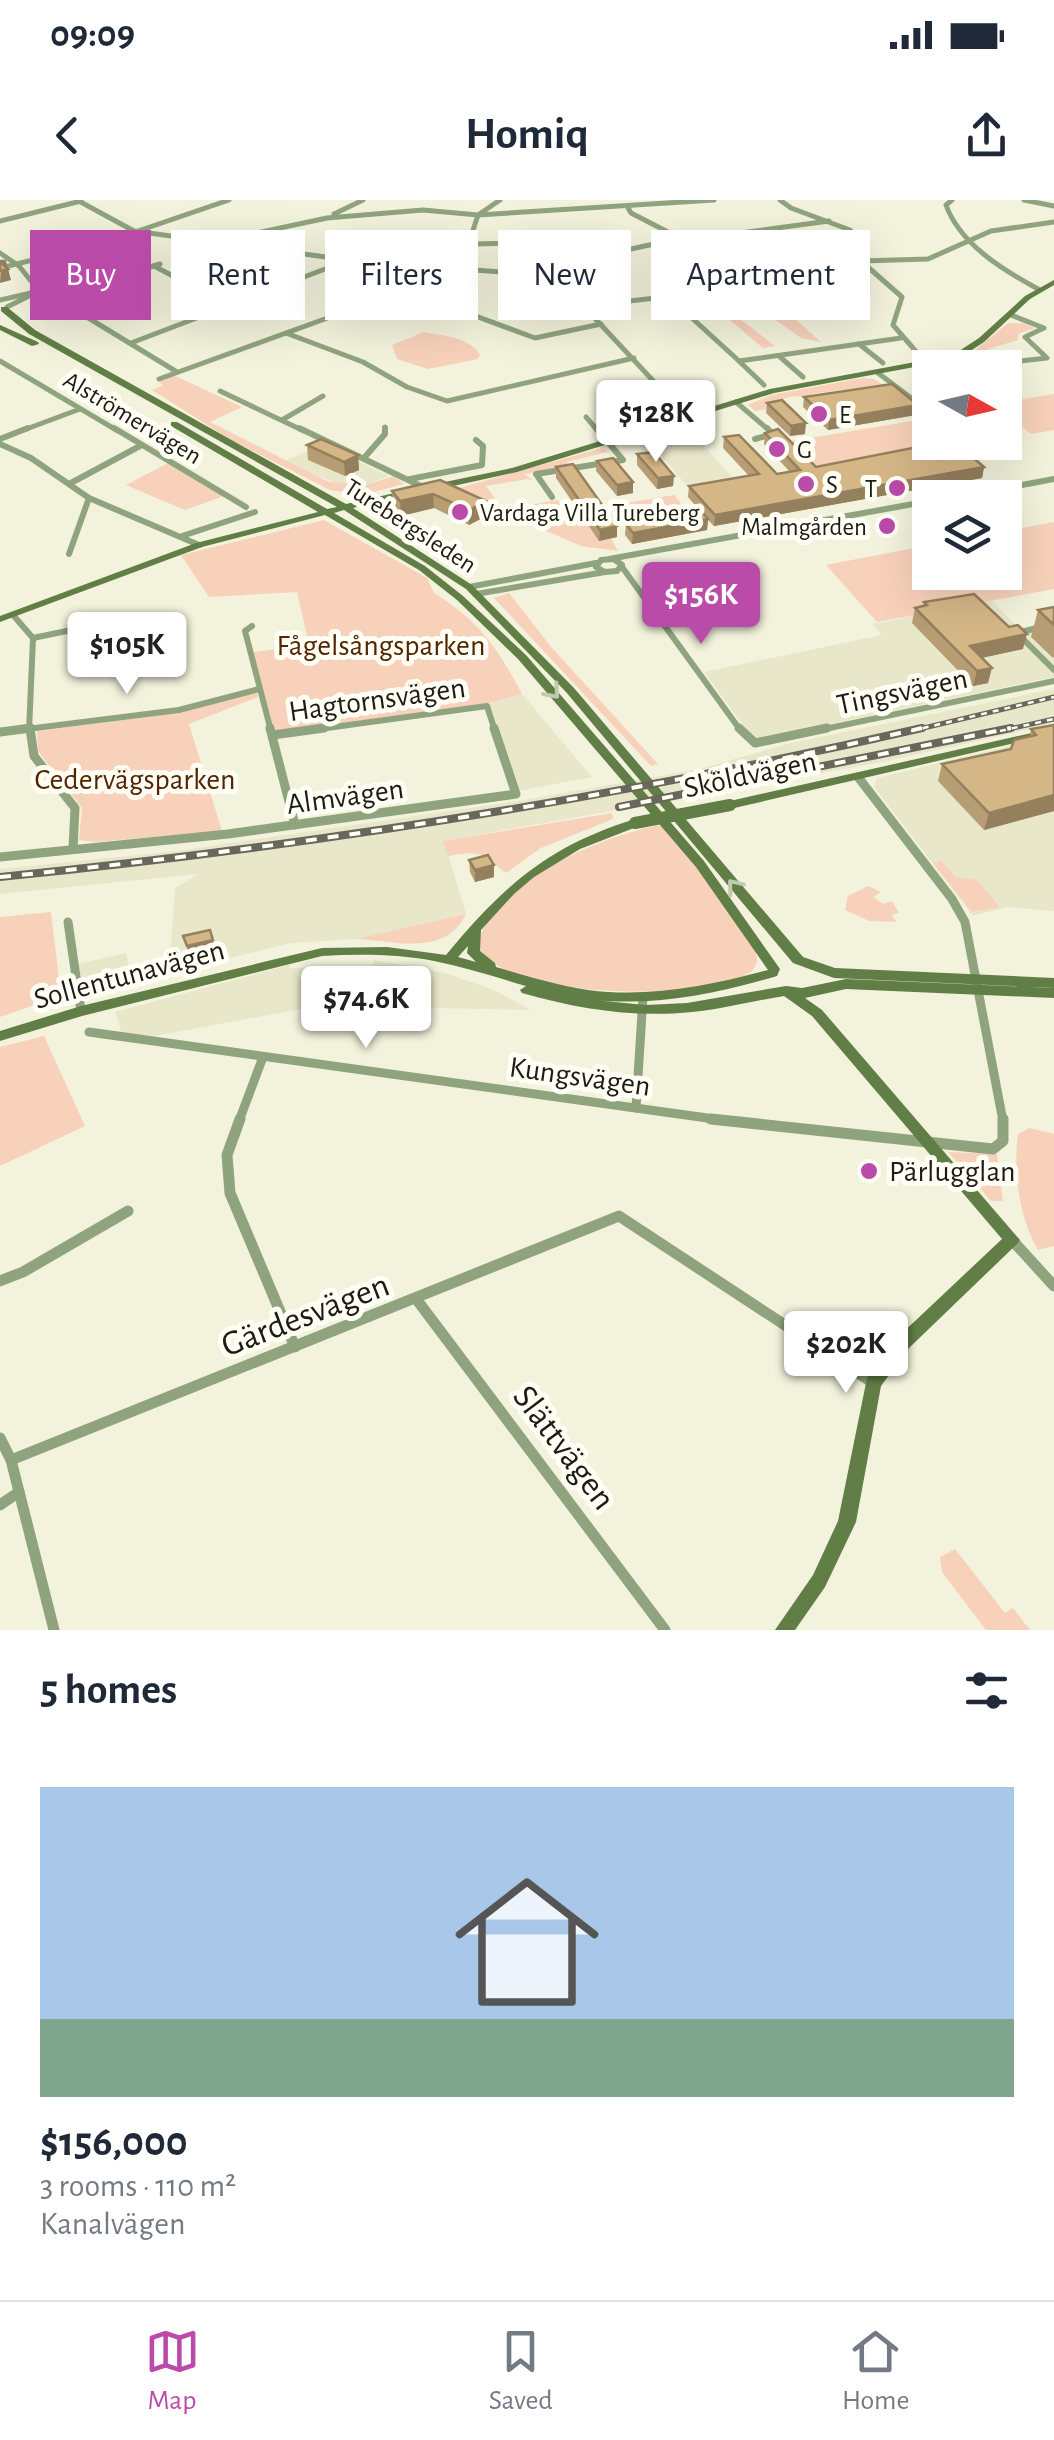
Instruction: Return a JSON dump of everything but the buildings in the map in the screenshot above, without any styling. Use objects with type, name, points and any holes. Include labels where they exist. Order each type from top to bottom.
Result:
[{"type":"street","points":[[0,221],[80,200],[132,230]]},
{"type":"street","points":[[137,230],[229,200]]},
{"type":"street","points":[[327,218],[363,200]]},
{"type":"street","points":[[475,230],[478,215],[500,200]]},
{"type":"street","points":[[272,230],[327,218],[423,210],[478,215],[714,200]]},
{"type":"street","points":[[780,200],[844,230]]},
{"type":"street","points":[[952,200],[946,205],[948,213],[968,239],[1038,289]]},
{"type":"street","points":[[1024,200],[1054,206]]},
{"type":"street","points":[[870,261],[928,259],[991,231],[1054,221],[1040,202]]},
{"type":"street","points":[[627,206],[631,213],[656,222],[663,230]]},
{"type":"street","points":[[760,230],[831,221]]},
{"type":"street","points":[[478,244],[525,243],[604,255],[651,245]]},
{"type":"street","points":[[0,252],[30,280]]},
{"type":"street","points":[[0,268],[30,263]]},
{"type":"street","points":[[870,269],[902,297],[892,324],[912,350]]},
{"type":"street","points":[[968,350],[1038,289],[1054,282]]},
{"type":"street","points":[[2,306],[30,293]]},
{"type":"street","name":"Turebergsleden","points":[[2,306],[32,332],[347,508],[465,593],[570,690],[771,932],[798,960],[818,969]]},
{"type":"street","points":[[1011,315],[1054,330]]},
{"type":"street","points":[[478,317],[535,338],[601,324]]},
{"type":"street","points":[[158,379],[325,318]]},
{"type":"street","points":[[92,320],[177,372]]},
{"type":"street","points":[[131,343],[195,320]]},
{"type":"street","points":[[598,320],[686,418]]},
{"type":"street","points":[[695,320],[764,385]]},
{"type":"street","name":"Turebergsleden","points":[[0,327],[48,351],[465,593],[700,864],[773,971],[775,982],[817,1013],[1012,1240]]},
{"type":"street","points":[[1022,363],[1047,358],[1024,337],[1044,328]]},
{"type":"street","points":[[286,332],[447,401],[634,358]]},
{"type":"street","points":[[739,361],[900,338]]},
{"type":"street","points":[[859,344],[883,363]]},
{"type":"street","points":[[780,356],[803,377]]},
{"type":"street","name":"Alströmervägen","points":[[0,361],[246,507]]},
{"type":"street","points":[[0,619],[198,545],[514,470],[736,402],[912,367]]},
{"type":"street","points":[[878,373],[912,400]]},
{"type":"street","points":[[876,390],[894,388]]},
{"type":"street","points":[[220,391],[427,488]]},
{"type":"street","points":[[282,420],[323,396]]},
{"type":"street","points":[[736,402],[773,434],[755,439]]},
{"type":"street","points":[[0,441],[80,410]]},
{"type":"street","points":[[586,417],[623,460]]},
{"type":"street","points":[[364,458],[385,434],[386,427]]},
{"type":"street","points":[[410,479],[482,465],[483,446],[476,440]]},
{"type":"street","points":[[0,441],[89,498],[198,545]]},
{"type":"street","points":[[69,484],[140,446]]},
{"type":"street","points":[[552,496],[536,474],[634,459]]},
{"type":"street","points":[[1022,485],[1054,479]]},
{"type":"street","points":[[70,554],[89,498]]},
{"type":"street","points":[[465,593],[609,558],[912,505]]},
{"type":"street","points":[[182,536],[255,512]]},
{"type":"street","points":[[465,593],[607,572],[622,566],[629,556]]},
{"type":"street","points":[[609,558],[622,566],[626,578]]},
{"type":"street","points":[[596,563],[596,568],[626,578]]},
{"type":"street","name":"Tingsvägen","points":[[626,578],[746,738],[759,744],[1054,681]]},
{"type":"street","points":[[13,616],[33,638],[29,729],[34,756],[75,808],[73,849]]},
{"type":"street","points":[[33,638],[129,618]]},
{"type":"street","points":[[1054,624],[1017,633],[1054,670]]},
{"type":"street","points":[[252,626],[245,631],[295,825]]},
{"type":"street","points":[[0,732],[179,710],[259,689]]},
{"type":"street","name":"Hagtornsvägen","points":[[273,736],[487,706],[516,794]]},
{"type":"street","name":"Sköldvägen","points":[[450,960],[482,920],[529,873],[555,856],[635,823],[1054,731]]},
{"type":"street","points":[[858,777],[952,898],[964,922],[994,1058],[1003,1141]]},
{"type":"street","name":"Almvägen","points":[[0,857],[295,825],[516,794]]},
{"type":"street","name":"Sköldvägen","points":[[473,953],[472,940],[482,920]]},
{"type":"street","points":[[68,922],[81,1011]]},
{"type":"street","name":"Sollentunavägen","points":[[0,1036],[81,1011],[322,952],[388,951],[450,960],[538,984],[644,1004],[689,1008],[787,992]]},
{"type":"street","name":"Sollentunavägen","points":[[473,953],[483,962],[538,984]]},
{"type":"street","name":"Sollentunavägen","points":[[450,960],[548,996],[600,1007],[644,1004],[705,992],[773,971]]},
{"type":"street","points":[[773,971],[786,960],[798,960]]},
{"type":"street","points":[[817,1013],[816,989],[822,980],[818,969],[1054,993]]},
{"type":"street","points":[[787,992],[846,984],[1054,983]]},
{"type":"street","points":[[636,1108],[644,1004]]},
{"type":"street","name":"Kungsvägen","points":[[89,1032],[636,1108],[928,1143],[993,1149],[1003,1141]]},
{"type":"street","points":[[263,1058],[227,1155],[230,1193],[294,1347]]},
{"type":"street","points":[[0,1281],[128,1211]]},
{"type":"street","name":"Gärdesvägen","points":[[11,1460],[618,1216],[873,1384]]},
{"type":"street","points":[[789,1628],[819,1581],[847,1522],[873,1384],[903,1342],[1012,1240],[1054,1286]]},
{"type":"street","name":"Slättvägen","points":[[417,1300],[665,1630]]},
{"type":"street","points":[[0,1438],[11,1460],[54,1630]]},
{"type":"street","points":[[0,1504],[19,1492]]},
{"type":"shaded area","points":[[690,431],[734,479],[688,487],[646,438]]},
{"type":"shaded area","points":[[323,444],[389,476],[365,485],[337,484],[285,461]]},
{"type":"shaded area","points":[[992,601],[1019,628],[1054,621],[1054,677],[754,740],[704,672],[882,635],[872,624]]},
{"type":"shaded area","points":[[1054,689],[1054,724],[883,762],[444,841],[466,914],[356,939],[291,943],[169,973],[175,888],[198,874],[0,894],[0,869],[176,851],[518,801],[696,770],[791,743]]},
{"type":"shaded area","points":[[522,694],[592,777],[518,791],[489,703]]},
{"type":"shaded area","points":[[1054,735],[1054,911],[1007,907],[973,916],[874,787],[877,778]]},
{"type":"shaded area","points":[[126,953],[133,981],[85,993],[78,964]]},
{"type":"shaded area","points":[[375,960],[445,973],[494,990],[531,1010],[318,1006],[149,1037],[122,1033],[115,1012],[289,965],[370,969]]},
{"type":"green space","points":[[730,320],[742,320],[775,346],[763,348]]},
{"type":"green space","points":[[775,320],[796,320],[821,342],[801,338]]},
{"type":"green space","points":[[1008,323],[1035,328],[1018,334],[1018,340],[975,350]]},
{"type":"green space","points":[[424,332],[463,341],[480,355],[478,359],[428,369],[397,359],[392,345]]},
{"type":"green space","points":[[173,375],[242,407],[210,422],[329,482],[365,485],[394,476],[404,484],[362,495],[330,490],[231,440],[152,390],[163,385],[158,381]]},
{"type":"green space","points":[[862,378],[883,385],[811,394],[813,398],[794,396],[779,400],[783,406],[755,411],[748,405],[771,395]]},
{"type":"green space","points":[[1054,394],[1054,430],[1031,434],[1022,427],[1022,399]]},
{"type":"green space","points":[[912,421],[912,449],[818,467],[792,441]]},
{"type":"green space","points":[[602,448],[613,455],[607,452],[567,462],[569,467],[524,474],[534,481],[486,486],[503,510],[558,500],[563,509],[523,521],[459,488]]},
{"type":"green space","points":[[168,463],[224,496],[185,510],[126,485]]},
{"type":"green space","points":[[674,495],[688,512],[620,524],[616,518],[624,514],[621,504]]},
{"type":"green space","points":[[578,512],[599,540],[611,539],[618,551],[581,546],[544,530],[544,523],[561,513]]},
{"type":"green space","name":"Fågelsångsparken","points":[[324,520],[427,578],[434,593],[485,636],[522,694],[489,703],[277,732],[273,729],[253,652],[309,645],[297,592],[209,597],[181,555]]},
{"type":"green space","points":[[1054,522],[1054,589],[877,622],[826,565],[912,548],[912,590],[1022,590],[1022,528]]},
{"type":"green space","points":[[509,593],[552,648],[658,764],[651,766],[494,598]]},
{"type":"green space","name":"Cedervägsparken","points":[[257,692],[258,697],[189,724],[222,831],[95,842],[79,840],[82,808],[38,751],[37,731],[178,713]]},
{"type":"green space","points":[[612,813],[613,819],[541,848],[506,873],[480,855],[448,856],[443,841]]},
{"type":"green space","points":[[661,825],[744,929],[757,958],[751,972],[691,988],[611,991],[533,979],[501,968],[478,952],[484,928],[499,906],[522,885],[549,867],[609,839]]},
{"type":"green space","points":[[941,861],[956,877],[977,880],[1000,907],[972,912],[933,863]]},
{"type":"green space","points":[[868,886],[881,892],[873,897],[883,904],[892,901],[899,913],[892,915],[896,922],[869,921],[845,910],[848,896]]},
{"type":"green space","points":[[51,912],[61,996],[0,1017],[0,917]]},
{"type":"green space","points":[[466,914],[457,928],[433,941],[356,939]]},
{"type":"green space","points":[[44,1036],[85,1126],[0,1166],[0,1047]]},
{"type":"green space","points":[[1029,1128],[1054,1134],[1054,1246],[1038,1250],[1026,1224],[1017,1179],[1018,1134]]},
{"type":"green space","points":[[948,1152],[997,1154],[1003,1201],[991,1201]]},
{"type":"green space","points":[[955,1549],[1005,1613],[1013,1608],[1030,1630],[986,1630],[942,1572],[940,1557]]},
{"type":"railway","points":[[911,731],[1054,697]]},
{"type":"railway","points":[[1000,731],[1054,719]]},
{"type":"railway","points":[[0,877],[348,835],[463,817],[693,776],[922,728]]},
{"type":"railway","points":[[619,807],[1011,728]]},
{"type":"place","name":"E","points":[[819,414]]},
{"type":"place","name":"G","points":[[777,449]]},
{"type":"place","name":"S","points":[[806,484]]},
{"type":"place","name":"T","points":[[897,488]]},
{"type":"place","name":"Vardaga Villa Tureberg","points":[[460,512]]},
{"type":"place","name":"Malmgården","points":[[887,526]]},
{"type":"place","name":"Pärlugglan","points":[[869,1171]]}]
